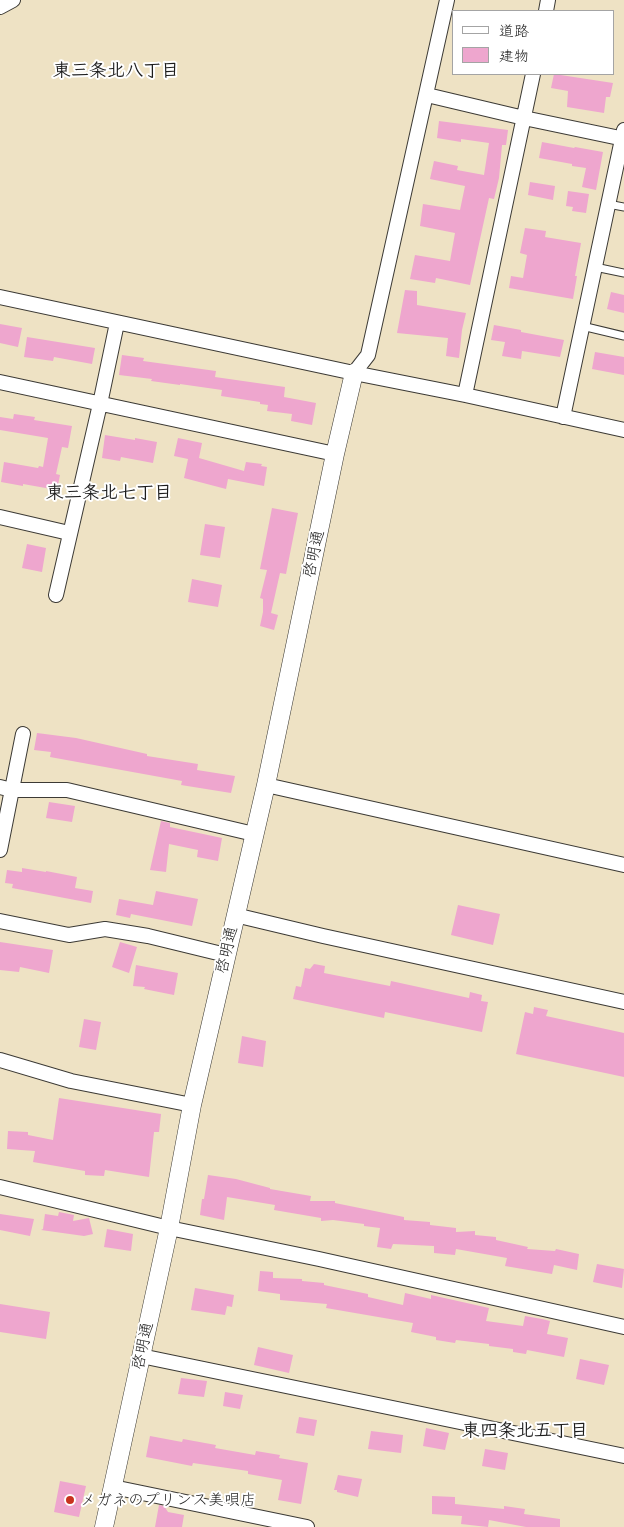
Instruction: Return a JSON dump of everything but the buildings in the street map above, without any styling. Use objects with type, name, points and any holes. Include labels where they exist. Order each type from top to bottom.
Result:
[{"type":"street","points":[[0,7],[13,0]]},
{"type":"street","points":[[354,373],[368,355],[447,0]]},
{"type":"street","points":[[465,395],[533,75]]},
{"type":"street","points":[[426,95],[524,118],[624,136],[563,416]]},
{"type":"street","points":[[0,297],[624,430]]},
{"type":"street","points":[[56,595],[117,323]]},
{"type":"street","name":"啓明通","points":[[104,1527],[169,1228],[192,1105],[266,786],[335,454],[354,373]]},
{"type":"street","points":[[0,382],[335,454]]},
{"type":"street","points":[[0,517],[69,532]]},
{"type":"street","points":[[0,850],[6,788],[23,734]]},
{"type":"street","points":[[266,786],[624,865]]},
{"type":"street","points":[[6,788],[67,790],[254,834]]},
{"type":"street","points":[[235,915],[624,1002]]},
{"type":"street","points":[[0,921],[70,935],[105,929],[148,936],[226,955]]},
{"type":"street","points":[[0,1060],[71,1081],[192,1105]]},
{"type":"street","points":[[0,1187],[169,1228],[624,1326]]},
{"type":"street","points":[[141,1356],[624,1456]]},
{"type":"street","points":[[113,1487],[308,1527]]},
{"type":"lane","points":[[608,204],[624,207]]},
{"type":"lane","points":[[595,267],[624,273]]},
{"type":"lane","points":[[582,326],[624,336]]},
{"type":"place","name":"メガネのプリンス美唄店","points":[[70,1500]]},
{"type":"district","name":"東三条北八丁目","points":[[116,71]]},
{"type":"district","name":"東三条北七丁目","points":[[109,493]]},
{"type":"district","name":"東四条北五丁目","points":[[525,1431]]}]
